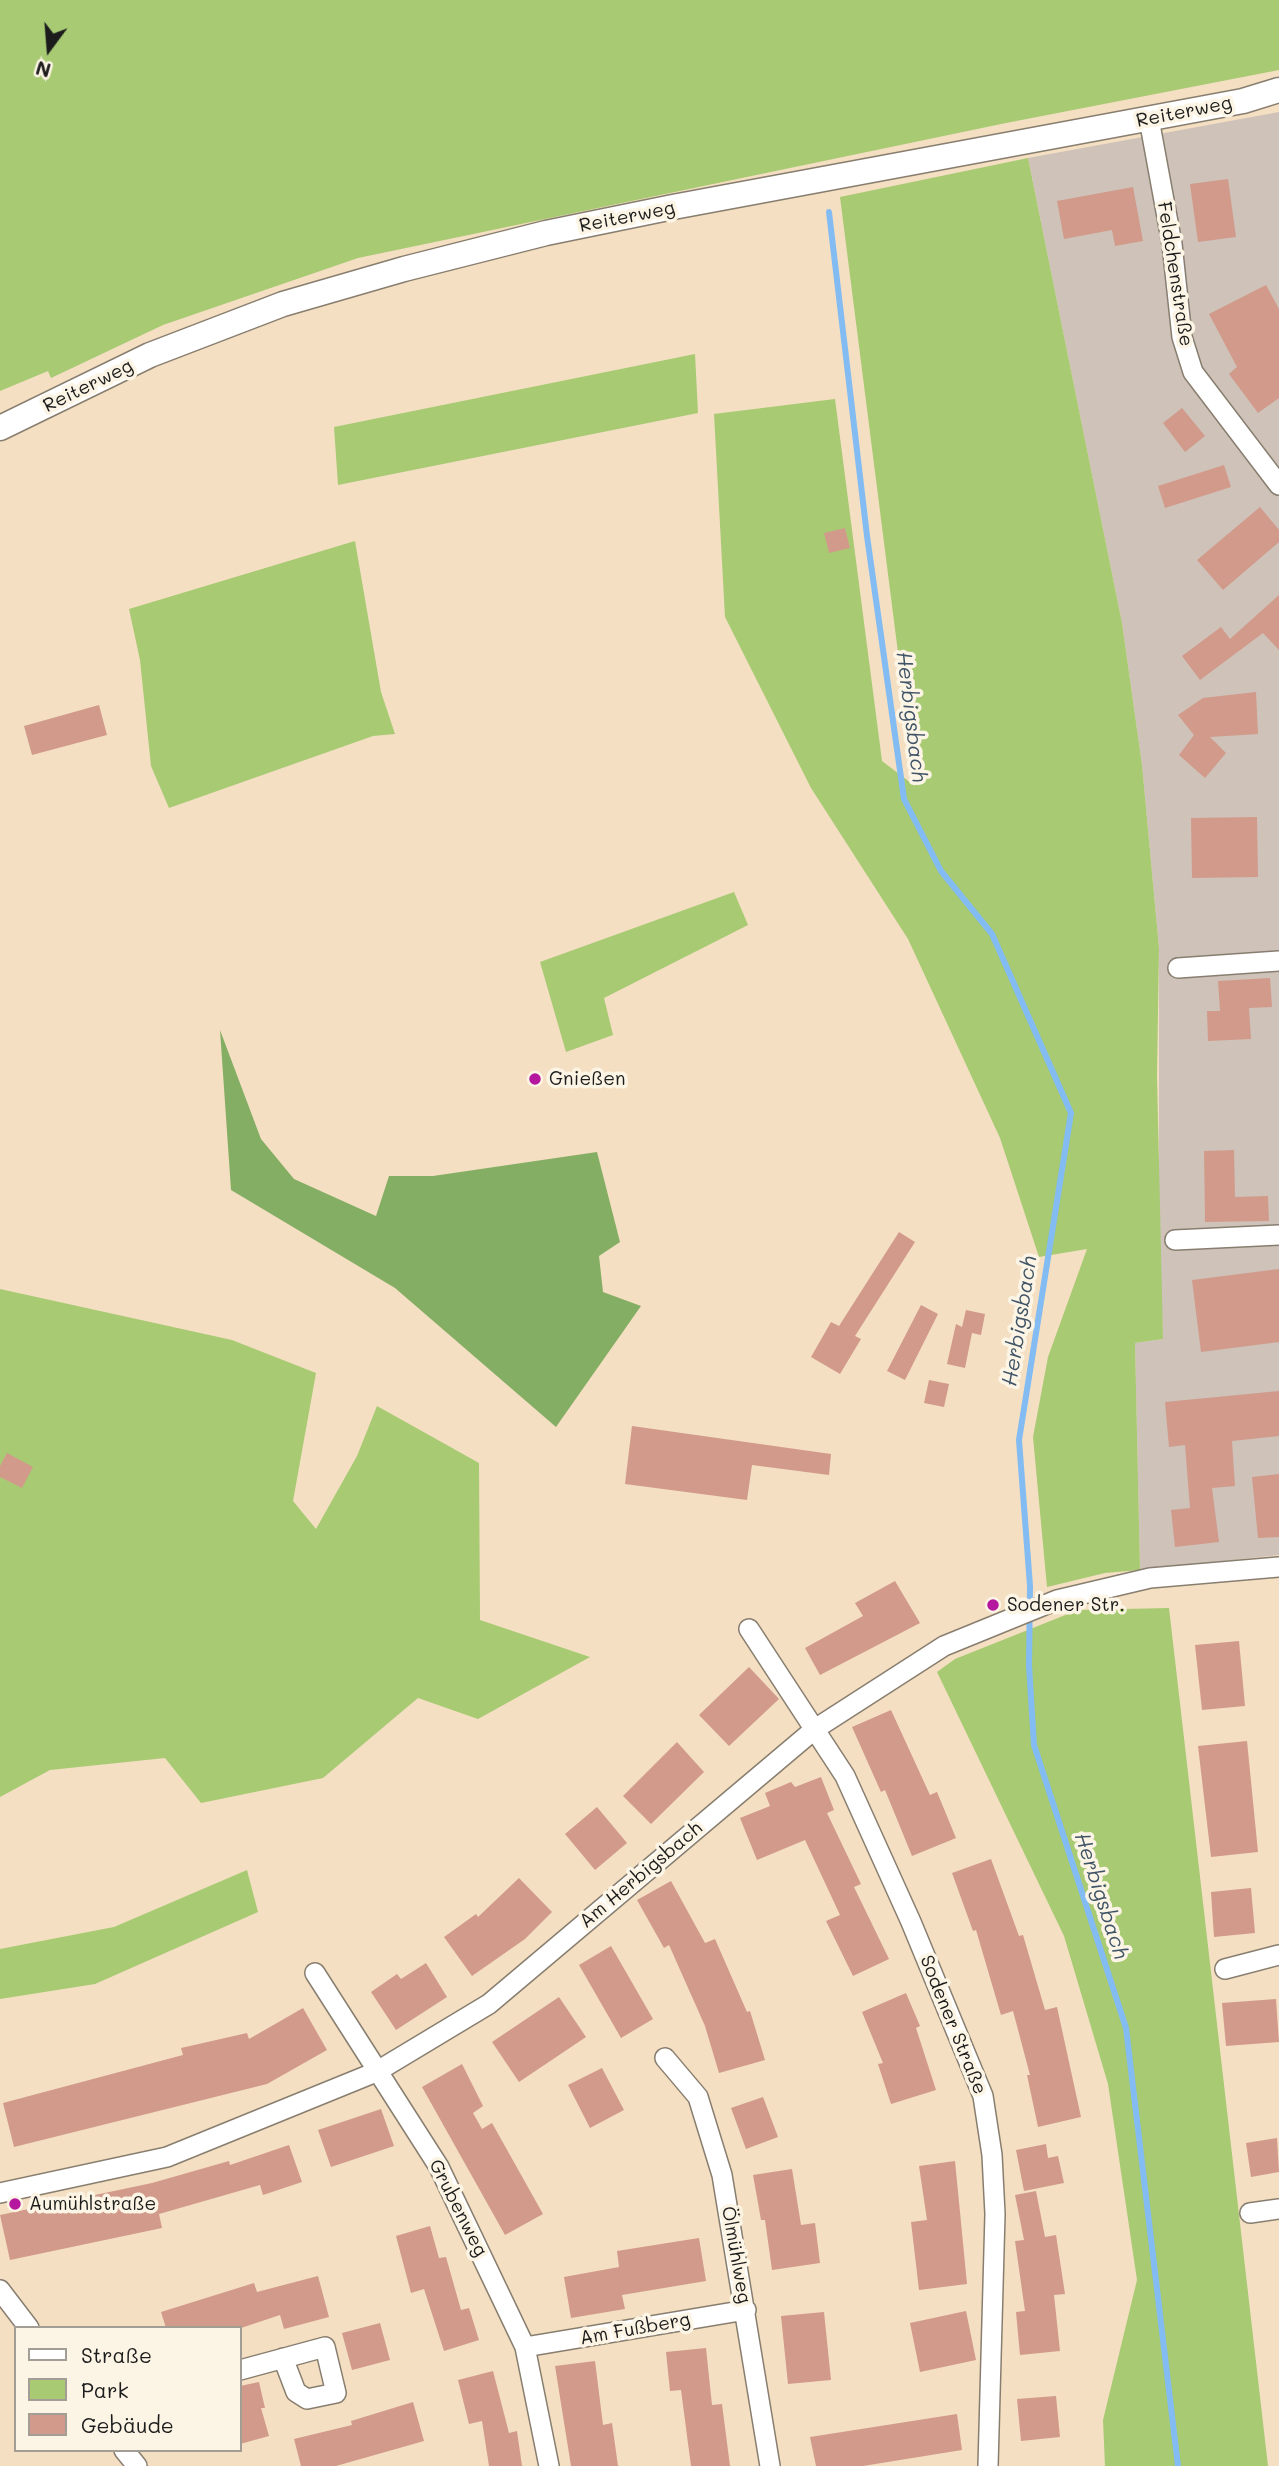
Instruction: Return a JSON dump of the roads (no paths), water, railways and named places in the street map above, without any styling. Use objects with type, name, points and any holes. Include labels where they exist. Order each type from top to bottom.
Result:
[{"type":"street","name":"Reiterweg","points":[[0,428],[150,355],[284,304],[404,269],[546,233],[673,207],[1243,101],[1279,90]]},
{"type":"street","name":"Feldchenstraße","points":[[1149,119],[1172,244],[1182,337],[1193,372],[1279,485]]},
{"type":"street","points":[[1178,968],[1279,961]]},
{"type":"street","points":[[1175,1240],[1279,1235]]},
{"type":"street","name":"Am Herbigsbach","points":[[0,2193],[167,2157],[376,2072],[489,2004],[815,1729],[944,1646],[1007,1618],[1057,1600],[1150,1578],[1279,1567]]},
{"type":"street","name":"Sodener Straße","points":[[748,1629],[815,1729],[850,1788],[983,2096],[992,2155],[995,2214],[988,2466]]},
{"type":"street","points":[[1224,1969],[1279,1955]]},
{"type":"street","name":"Grubenweg","points":[[315,1973],[439,2167],[525,2347],[549,2466]]},
{"type":"street","name":"Ölmühlweg","points":[[665,2058],[698,2097],[722,2175],[770,2466]]},
{"type":"street","points":[[1250,2213],[1279,2209]]},
{"type":"street","points":[[0,2290],[27,2326]]},
{"type":"street","name":"Am Fußberg","points":[[525,2347],[746,2310]]},
{"type":"street","points":[[242,2369],[283,2358]]},
{"type":"street","points":[[126,2452],[137,2466]]},
{"type":"waterway","name":"Herbigsbach","points":[[829,212],[867,536],[904,799],[941,871],[992,934],[1071,1113],[1019,1440],[1030,1586],[1029,1665],[1034,1745],[1126,2028],[1178,2466]]},
{"type":"place","name":"Gnießen","points":[[535,1079]]},
{"type":"place","name":"Sodener Str.","points":[[993,1605]]},
{"type":"place","name":"Aumühlstraße","points":[[15,2204]]}]
